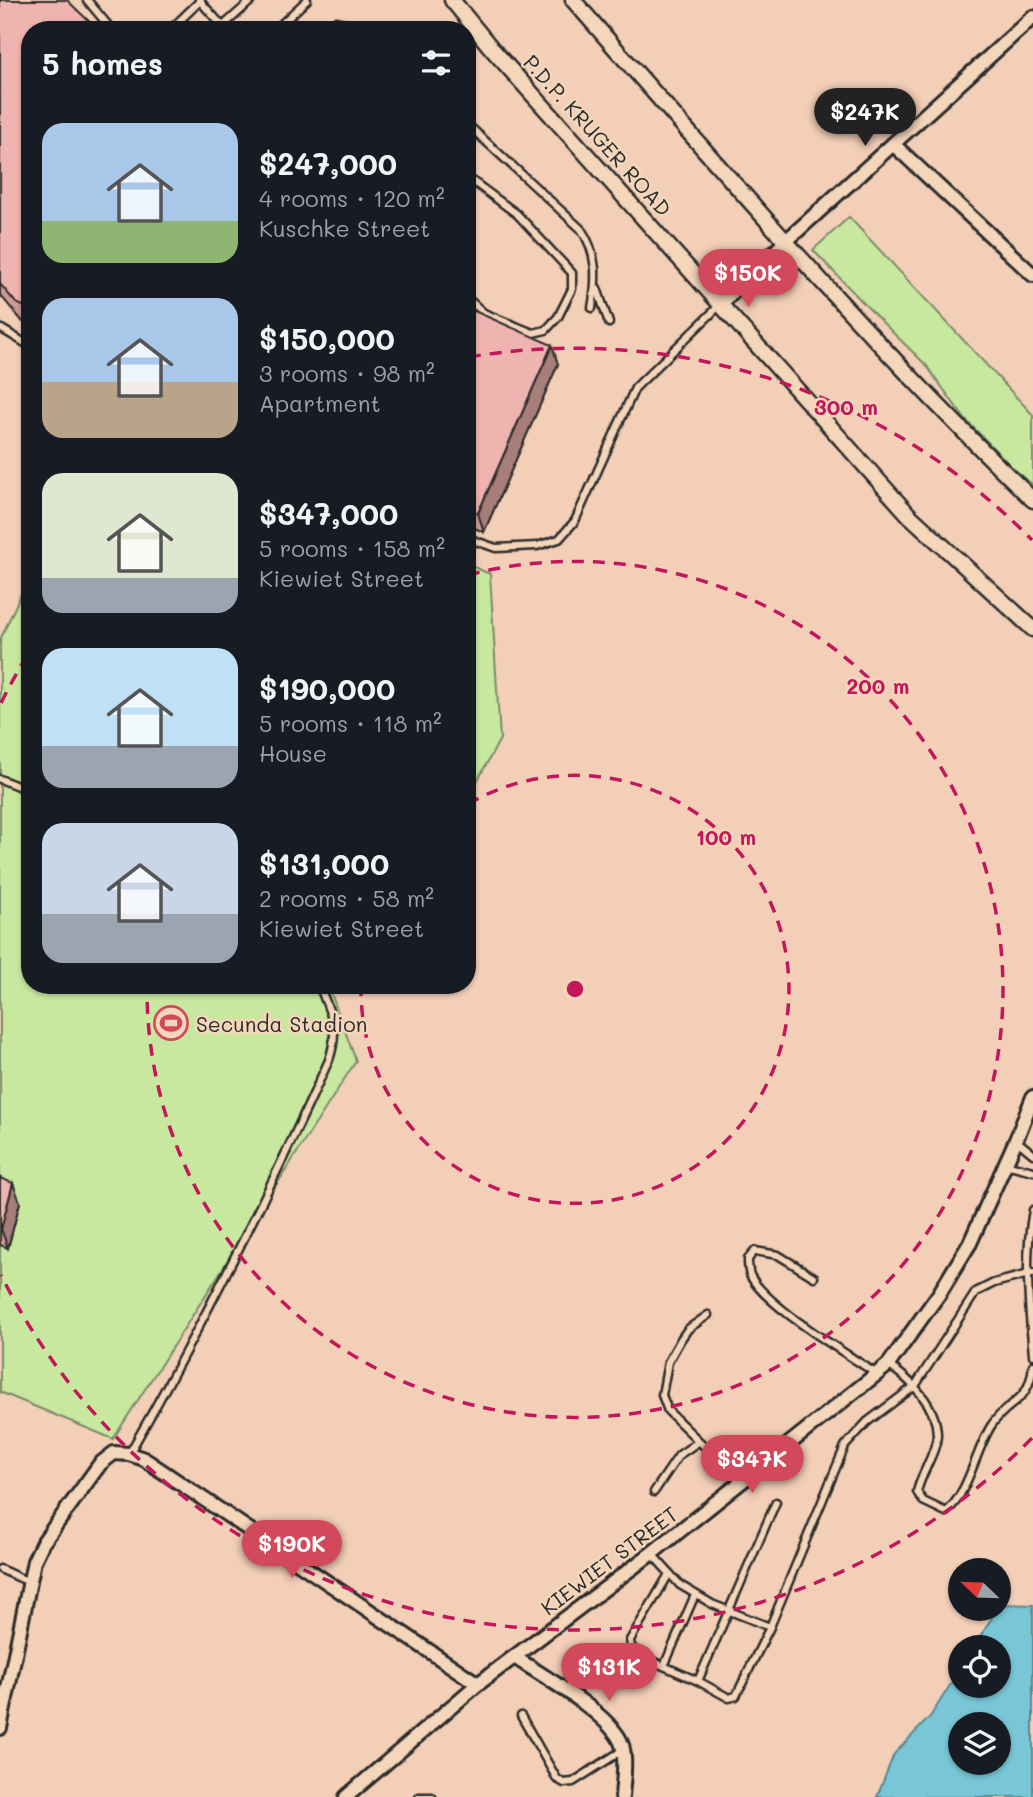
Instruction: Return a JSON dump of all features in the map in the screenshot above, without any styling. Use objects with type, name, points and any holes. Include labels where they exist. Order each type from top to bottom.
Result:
[{"type":"street","name":"P.D.P. KRUGER ROAD","points":[[452,0],[469,21]]},
{"type":"street","points":[[573,0],[785,242],[980,449],[1033,500]]},
{"type":"street","points":[[721,304],[785,242],[1033,17]]},
{"type":"street","name":"P.D.P. KRUGER ROAD","points":[[476,29],[909,515],[1033,629]]},
{"type":"street","points":[[893,144],[1033,275]]},
{"type":"street","name":"KIEWIET STREET","points":[[346,1797],[478,1685],[652,1553],[888,1364],[939,1294],[970,1243],[1033,1097]]},
{"type":"street","points":[[0,1728],[34,1561],[42,1544],[100,1464],[114,1453],[144,1459],[478,1685]]},
{"type":"street","points":[[514,1657],[596,1713],[617,1736],[623,1750],[622,1797]]},
{"type":"lane","points":[[87,0],[104,21]]},
{"type":"lane","points":[[179,21],[200,0],[218,21]]},
{"type":"lane","points":[[231,21],[252,0]]},
{"type":"lane","points":[[285,21],[307,0]]},
{"type":"lane","points":[[476,132],[581,229],[592,247],[596,283],[609,323]]},
{"type":"lane","points":[[476,184],[517,214],[572,273],[573,281],[572,289],[558,317],[540,333],[533,333],[484,313],[476,306]]},
{"type":"lane","points":[[592,308],[596,283]]},
{"type":"lane","points":[[476,541],[496,548],[537,546],[559,539],[575,521],[635,388],[721,304]]},
{"type":"lane","points":[[0,328],[21,341]]},
{"type":"lane","points":[[0,779],[21,787]]},
{"type":"lane","points":[[129,1454],[227,1271],[329,1060],[336,1030],[322,994]]},
{"type":"lane","points":[[1016,1140],[1033,1154]]},
{"type":"lane","points":[[1005,1164],[1033,1171]]},
{"type":"lane","points":[[1033,1210],[1028,1236],[1033,1355]]},
{"type":"lane","points":[[814,1277],[772,1253],[755,1251],[748,1259],[748,1272],[755,1284],[788,1314],[875,1373]]},
{"type":"lane","points":[[668,1574],[630,1643],[633,1651],[729,1698],[736,1696],[770,1627],[845,1446],[867,1422],[915,1386],[976,1292],[994,1283],[1031,1273]]},
{"type":"lane","points":[[708,1315],[688,1329],[681,1339],[668,1362],[662,1395],[668,1411],[741,1482]]},
{"type":"lane","points":[[888,1364],[909,1379],[929,1409],[937,1435],[917,1492],[923,1502],[946,1512],[956,1501],[994,1422],[1031,1388],[1033,1365]]},
{"type":"lane","points":[[654,1492],[679,1455],[698,1442]]},
{"type":"lane","points":[[698,1681],[776,1502]]},
{"type":"lane","points":[[652,1553],[668,1574],[695,1595],[770,1627]]},
{"type":"lane","points":[[0,1569],[29,1582]]},
{"type":"lane","points":[[664,1666],[695,1595]]},
{"type":"lane","points":[[522,1716],[557,1779],[564,1783],[573,1782],[623,1750]]},
{"type":"lane","points":[[419,1797],[432,1797]]},
{"type":"green space","points":[[849,217],[1033,415],[1033,485],[965,419],[926,365],[813,250]]},
{"type":"green space","points":[[476,568],[490,574],[500,739],[476,783]]},
{"type":"green space","name":"Secunda Stadion","points":[[21,594],[21,994],[331,994],[356,1061],[113,1439],[0,1392],[0,640]]},
{"type":"water","points":[[1012,1604],[1033,1605],[1033,1797],[877,1797],[894,1754],[930,1717],[948,1689],[948,1698],[1011,1698],[1011,1635],[981,1635],[990,1621],[1011,1621]]},
{"type":"building","points":[[0,0],[67,0],[89,21],[21,21],[21,305],[0,284]]},
{"type":"building","points":[[476,312],[552,345],[478,513],[476,512]]},
{"type":"building","points":[[0,1178],[13,1183],[1,1229],[0,1228]]},
{"type":"place","name":"Secunda Stadion","points":[[171,1023]]}]
